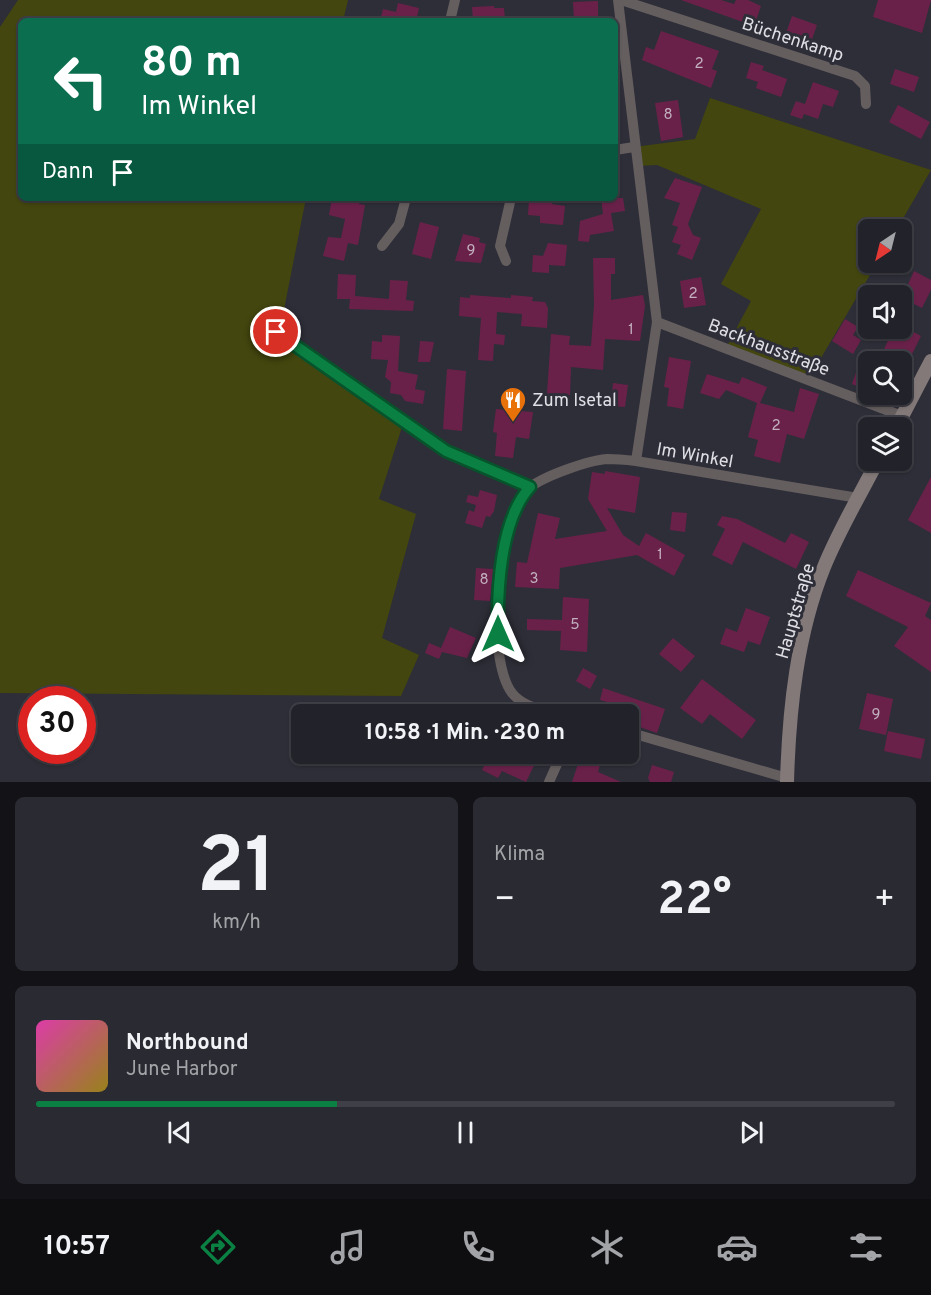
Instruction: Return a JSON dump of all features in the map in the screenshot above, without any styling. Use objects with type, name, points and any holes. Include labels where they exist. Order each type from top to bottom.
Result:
[{"type":"street","points":[[451,18],[455,0]]},
{"type":"street","points":[[619,0],[634,147],[657,322],[636,461]]},
{"type":"street","name":"Büchenkamp","points":[[619,0],[855,76],[865,86],[866,104]]},
{"type":"street","points":[[618,150],[634,147]]},
{"type":"street","points":[[382,246],[399,224],[405,201]]},
{"type":"street","points":[[506,261],[500,246],[510,201]]},
{"type":"street","name":"Backhausstraße","points":[[657,322],[887,417]]},
{"type":"street","points":[[276,332],[446,451],[530,487],[522,496],[511,519],[497,609],[500,656],[506,684],[520,701],[529,704]]},
{"type":"street","points":[[902,417],[930,364]]},
{"type":"street","name":"Im Winkel","points":[[530,487],[556,474],[606,459],[636,461],[858,498]]},
{"type":"street","name":"Hauptstraße","points":[[787,780],[792,704],[801,641],[824,567],[872,471]]},
{"type":"street","points":[[639,735],[787,780]]},
{"type":"street","points":[[549,782],[557,764]]},
{"type":"shaded area","points":[[18,0],[348,0],[344,18],[18,18],[18,201],[305,201],[278,340],[402,427],[379,499],[416,514],[382,638],[419,655],[401,696],[96,694],[96,686],[18,686],[18,693],[0,693],[0,27]]},
{"type":"shaded area","points":[[710,98],[931,170],[903,219],[858,219],[858,273],[871,273],[864,285],[858,285],[858,295],[808,380],[726,348],[751,301],[721,284],[761,209],[657,165],[637,166],[634,147],[695,139]]},
{"type":"building","points":[[681,0],[721,0],[734,4],[736,0],[748,0],[761,6],[754,26]]},
{"type":"building","points":[[878,0],[931,0],[922,33],[873,17]]},
{"type":"building","points":[[598,1],[598,18],[574,18],[573,2]]},
{"type":"building","points":[[398,3],[419,8],[417,18],[381,18],[383,9],[396,12]]},
{"type":"building","points":[[472,7],[504,8],[505,18],[473,18]]},
{"type":"building","points":[[792,16],[817,25],[810,45],[785,36]]},
{"type":"building","points":[[661,31],[719,51],[712,69],[717,71],[711,88],[642,60],[646,47],[654,50]]},
{"type":"building","points":[[751,62],[764,66],[762,70],[787,79],[781,97],[756,88],[758,82],[746,78]]},
{"type":"building","points":[[895,69],[919,77],[914,92],[890,84]]},
{"type":"building","points":[[813,82],[839,91],[833,107],[823,104],[818,119],[804,114],[802,119],[790,115],[796,101],[805,104]]},
{"type":"building","points":[[678,100],[683,137],[661,141],[655,103]]},
{"type":"building","points":[[898,105],[930,122],[921,139],[889,122]]},
{"type":"building","points":[[675,178],[702,187],[688,224],[693,235],[701,238],[692,260],[677,254],[681,245],[672,242],[678,227],[672,225],[680,203],[664,198]]},
{"type":"building","points":[[618,198],[623,198],[625,211],[611,213],[614,231],[590,235],[589,242],[578,241],[580,221],[603,214],[601,201],[618,201]]},
{"type":"building","points":[[331,201],[360,201],[359,204],[365,205],[358,245],[348,243],[344,261],[323,256],[328,237],[341,238],[345,219],[329,215]]},
{"type":"building","points":[[529,201],[552,201],[552,204],[565,206],[563,225],[540,223],[540,216],[528,215]]},
{"type":"building","points":[[420,222],[439,227],[431,259],[412,254]]},
{"type":"building","points":[[463,234],[480,238],[479,242],[486,244],[481,263],[455,261]]},
{"type":"building","points":[[548,243],[567,245],[565,266],[549,265],[549,273],[532,272],[533,255],[543,256]]},
{"type":"building","points":[[593,258],[615,258],[615,274],[611,274],[611,300],[643,295],[645,306],[640,341],[605,339],[603,370],[571,367],[570,395],[547,394],[551,334],[570,336],[569,345],[591,346],[594,305]]},
{"type":"building","points":[[914,271],[931,280],[931,290],[922,308],[912,303],[912,285],[908,285]]},
{"type":"building","points":[[338,274],[356,275],[355,296],[389,299],[390,280],[408,281],[406,300],[414,301],[413,311],[349,309],[350,299],[337,299]]},
{"type":"building","points":[[701,277],[706,305],[684,308],[680,281]]},
{"type":"building","points":[[470,295],[533,297],[532,301],[545,302],[548,308],[547,328],[521,326],[522,314],[497,312],[496,334],[505,335],[504,345],[494,344],[493,361],[478,360],[481,318],[459,316],[460,297],[470,298]]},
{"type":"building","points":[[845,319],[858,327],[853,335],[861,340],[853,354],[832,341]]},
{"type":"building","points":[[912,331],[921,336],[912,354],[912,351],[883,351],[889,339],[912,339]]},
{"type":"building","points":[[382,335],[400,336],[398,371],[418,375],[415,389],[425,391],[423,404],[405,401],[401,395],[390,393],[391,382],[385,377],[388,360],[371,359],[372,341],[382,342]]},
{"type":"building","points":[[420,341],[434,342],[430,362],[418,362]]},
{"type":"building","points":[[669,357],[691,361],[683,409],[667,406],[669,388],[664,387]]},
{"type":"building","points":[[858,367],[858,386],[852,384]]},
{"type":"building","points":[[447,369],[466,371],[462,431],[443,429]]},
{"type":"building","points":[[707,374],[739,384],[742,377],[767,387],[760,403],[794,412],[800,388],[819,394],[804,439],[787,434],[780,463],[754,456],[758,440],[748,437],[757,403],[726,390],[719,399],[700,393]]},
{"type":"building","points":[[613,383],[628,385],[625,407],[611,406]]},
{"type":"building","name":"Zum Isetal","points":[[496,409],[533,412],[529,439],[516,437],[513,458],[495,456],[497,433],[493,432]]},
{"type":"building","points":[[605,471],[640,477],[635,513],[607,508],[623,535],[639,546],[646,533],[685,555],[674,576],[637,555],[560,568],[559,589],[515,587],[517,562],[527,563],[538,513],[560,518],[555,539],[607,531],[588,499],[592,472],[605,474]]},
{"type":"building","points":[[931,477],[931,533],[908,520]]},
{"type":"building","points":[[480,490],[497,495],[494,511],[490,517],[486,516],[482,528],[465,523],[469,510],[474,512],[476,505],[466,502],[468,495],[478,497]]},
{"type":"building","points":[[672,512],[687,513],[685,532],[670,530]]},
{"type":"building","points":[[722,516],[737,519],[785,543],[791,533],[809,542],[796,569],[743,542],[732,565],[712,555],[725,529],[717,525]]},
{"type":"building","points":[[476,568],[493,569],[490,601],[474,600]]},
{"type":"building","points":[[858,570],[931,603],[925,616],[931,620],[931,672],[894,646],[908,627],[846,596]]},
{"type":"building","points":[[563,597],[589,599],[587,652],[560,650],[561,631],[527,630],[527,619],[562,620]]},
{"type":"building","points":[[746,608],[770,617],[760,645],[748,641],[744,652],[720,644],[726,628],[737,632]]},
{"type":"building","points":[[450,627],[476,638],[467,658],[442,652],[439,659],[425,653],[429,643],[441,648]]},
{"type":"building","points":[[673,638],[695,656],[681,672],[659,654]]},
{"type":"building","points":[[583,668],[597,676],[590,689],[576,681]]},
{"type":"building","points":[[702,679],[756,720],[742,739],[710,714],[702,724],[680,708]]},
{"type":"building","points":[[603,688],[665,709],[657,733],[639,727],[639,704],[606,704],[607,702],[600,700]]},
{"type":"building","points":[[867,693],[893,699],[886,735],[859,729]]},
{"type":"building","points":[[888,731],[925,739],[921,759],[884,751]]},
{"type":"building","points":[[485,764],[535,764],[526,782],[502,771],[498,778],[482,770]]},
{"type":"building","points":[[578,764],[597,764],[600,765],[598,772],[621,782],[572,782]]},
{"type":"building","points":[[652,765],[674,772],[671,782],[650,782],[648,778]]},
{"type":"place","name":"Zum Isetal","points":[[513,423]]},
{"type":"route","points":[[276,332],[446,451],[530,487],[522,496],[511,519],[499,589],[498,634]]}]
